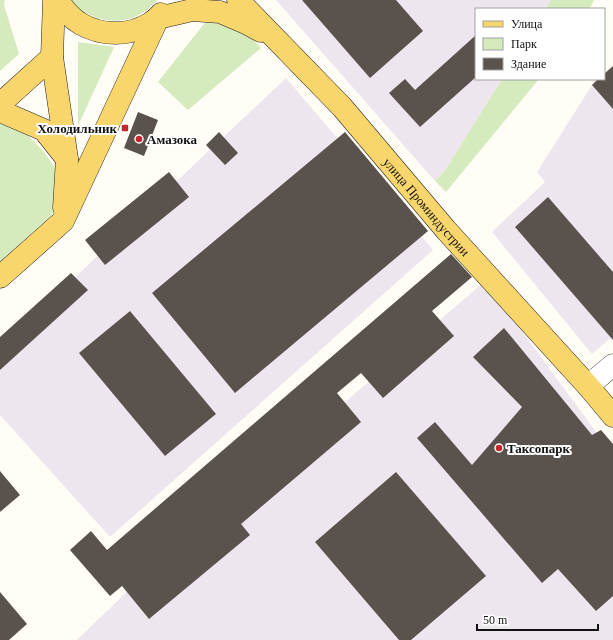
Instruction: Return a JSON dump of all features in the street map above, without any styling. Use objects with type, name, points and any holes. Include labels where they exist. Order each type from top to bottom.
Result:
[{"type":"main road","points":[[54,0],[52,57],[67,159],[63,221]]},
{"type":"main road","points":[[58,0],[65,12],[81,24],[100,32],[120,34],[140,29],[158,18],[192,10],[220,12],[248,24],[279,42]]},
{"type":"main road","points":[[0,277],[63,221],[158,18],[172,0]]},
{"type":"main road","name":"улица Проминдустрии","points":[[238,0],[342,107],[446,230],[588,386],[613,416]]},
{"type":"main road","points":[[0,104],[52,57]]},
{"type":"main road","points":[[0,111],[44,130],[67,159]]},
{"type":"street","points":[[588,386],[613,365]]},
{"type":"shaded area","points":[[276,0],[551,0],[547,8],[475,8],[475,80],[501,80],[446,169],[435,181]]},
{"type":"shaded area","points":[[613,66],[613,336],[592,354],[492,232],[545,182],[537,172],[592,85],[597,80],[605,80],[605,78]]},
{"type":"shaded area","points":[[286,78],[433,250],[110,537],[0,415],[0,348]]},
{"type":"shaded area","points":[[485,281],[613,455],[613,640],[77,640],[138,581]]},
{"type":"green space","points":[[0,0],[5,0],[4,5],[19,54],[0,71]]},
{"type":"green space","points":[[70,0],[157,0],[143,13],[126,20],[117,21],[90,15],[79,9]]},
{"type":"green space","points":[[551,0],[594,0],[590,8],[547,8]]},
{"type":"green space","points":[[207,20],[235,20],[261,48],[188,110],[158,82]]},
{"type":"green space","points":[[78,42],[114,47],[78,126]]},
{"type":"green space","points":[[501,80],[538,80],[446,192],[435,181],[446,169]]},
{"type":"green space","points":[[0,123],[20,127],[44,152],[59,174],[52,215],[0,261]]},
{"type":"building","points":[[302,0],[396,0],[423,31],[370,78]]},
{"type":"building","points":[[475,36],[475,78],[420,127],[389,93],[405,79],[415,90]]},
{"type":"building","points":[[613,66],[613,109],[592,85],[597,80],[605,80],[605,73]]},
{"type":"building","name":"Амазока","points":[[138,112],[158,120],[144,156],[124,148]]},
{"type":"building","points":[[219,132],[238,153],[225,165],[206,145]]},
{"type":"building","points":[[345,132],[428,231],[235,393],[152,293]]},
{"type":"building","points":[[169,172],[189,197],[105,265],[85,240]]},
{"type":"building","points":[[548,197],[613,272],[613,340],[515,227]]},
{"type":"building","points":[[451,254],[472,277],[432,311],[454,336],[383,398],[361,373],[337,393],[361,422],[241,524],[250,535],[149,619],[122,586],[110,596],[70,550],[91,531],[107,550]]},
{"type":"building","points":[[71,273],[88,290],[0,370],[0,337]]},
{"type":"building","points":[[130,311],[216,414],[165,456],[79,353]]},
{"type":"building","points":[[504,328],[592,435],[601,430],[613,444],[613,596],[596,611],[558,569],[542,583],[417,438],[435,422],[472,465],[522,407],[473,357]]},
{"type":"building","points":[[0,471],[20,495],[0,512]]},
{"type":"building","points":[[396,472],[486,576],[411,640],[399,640],[315,542]]},
{"type":"building","points":[[0,592],[27,624],[9,640],[0,640]]},
{"type":"place","name":"Холодильник","points":[[125,128]]},
{"type":"place","name":"Амазока","points":[[139,139]]},
{"type":"place","name":"Таксопарк","points":[[499,448]]}]
